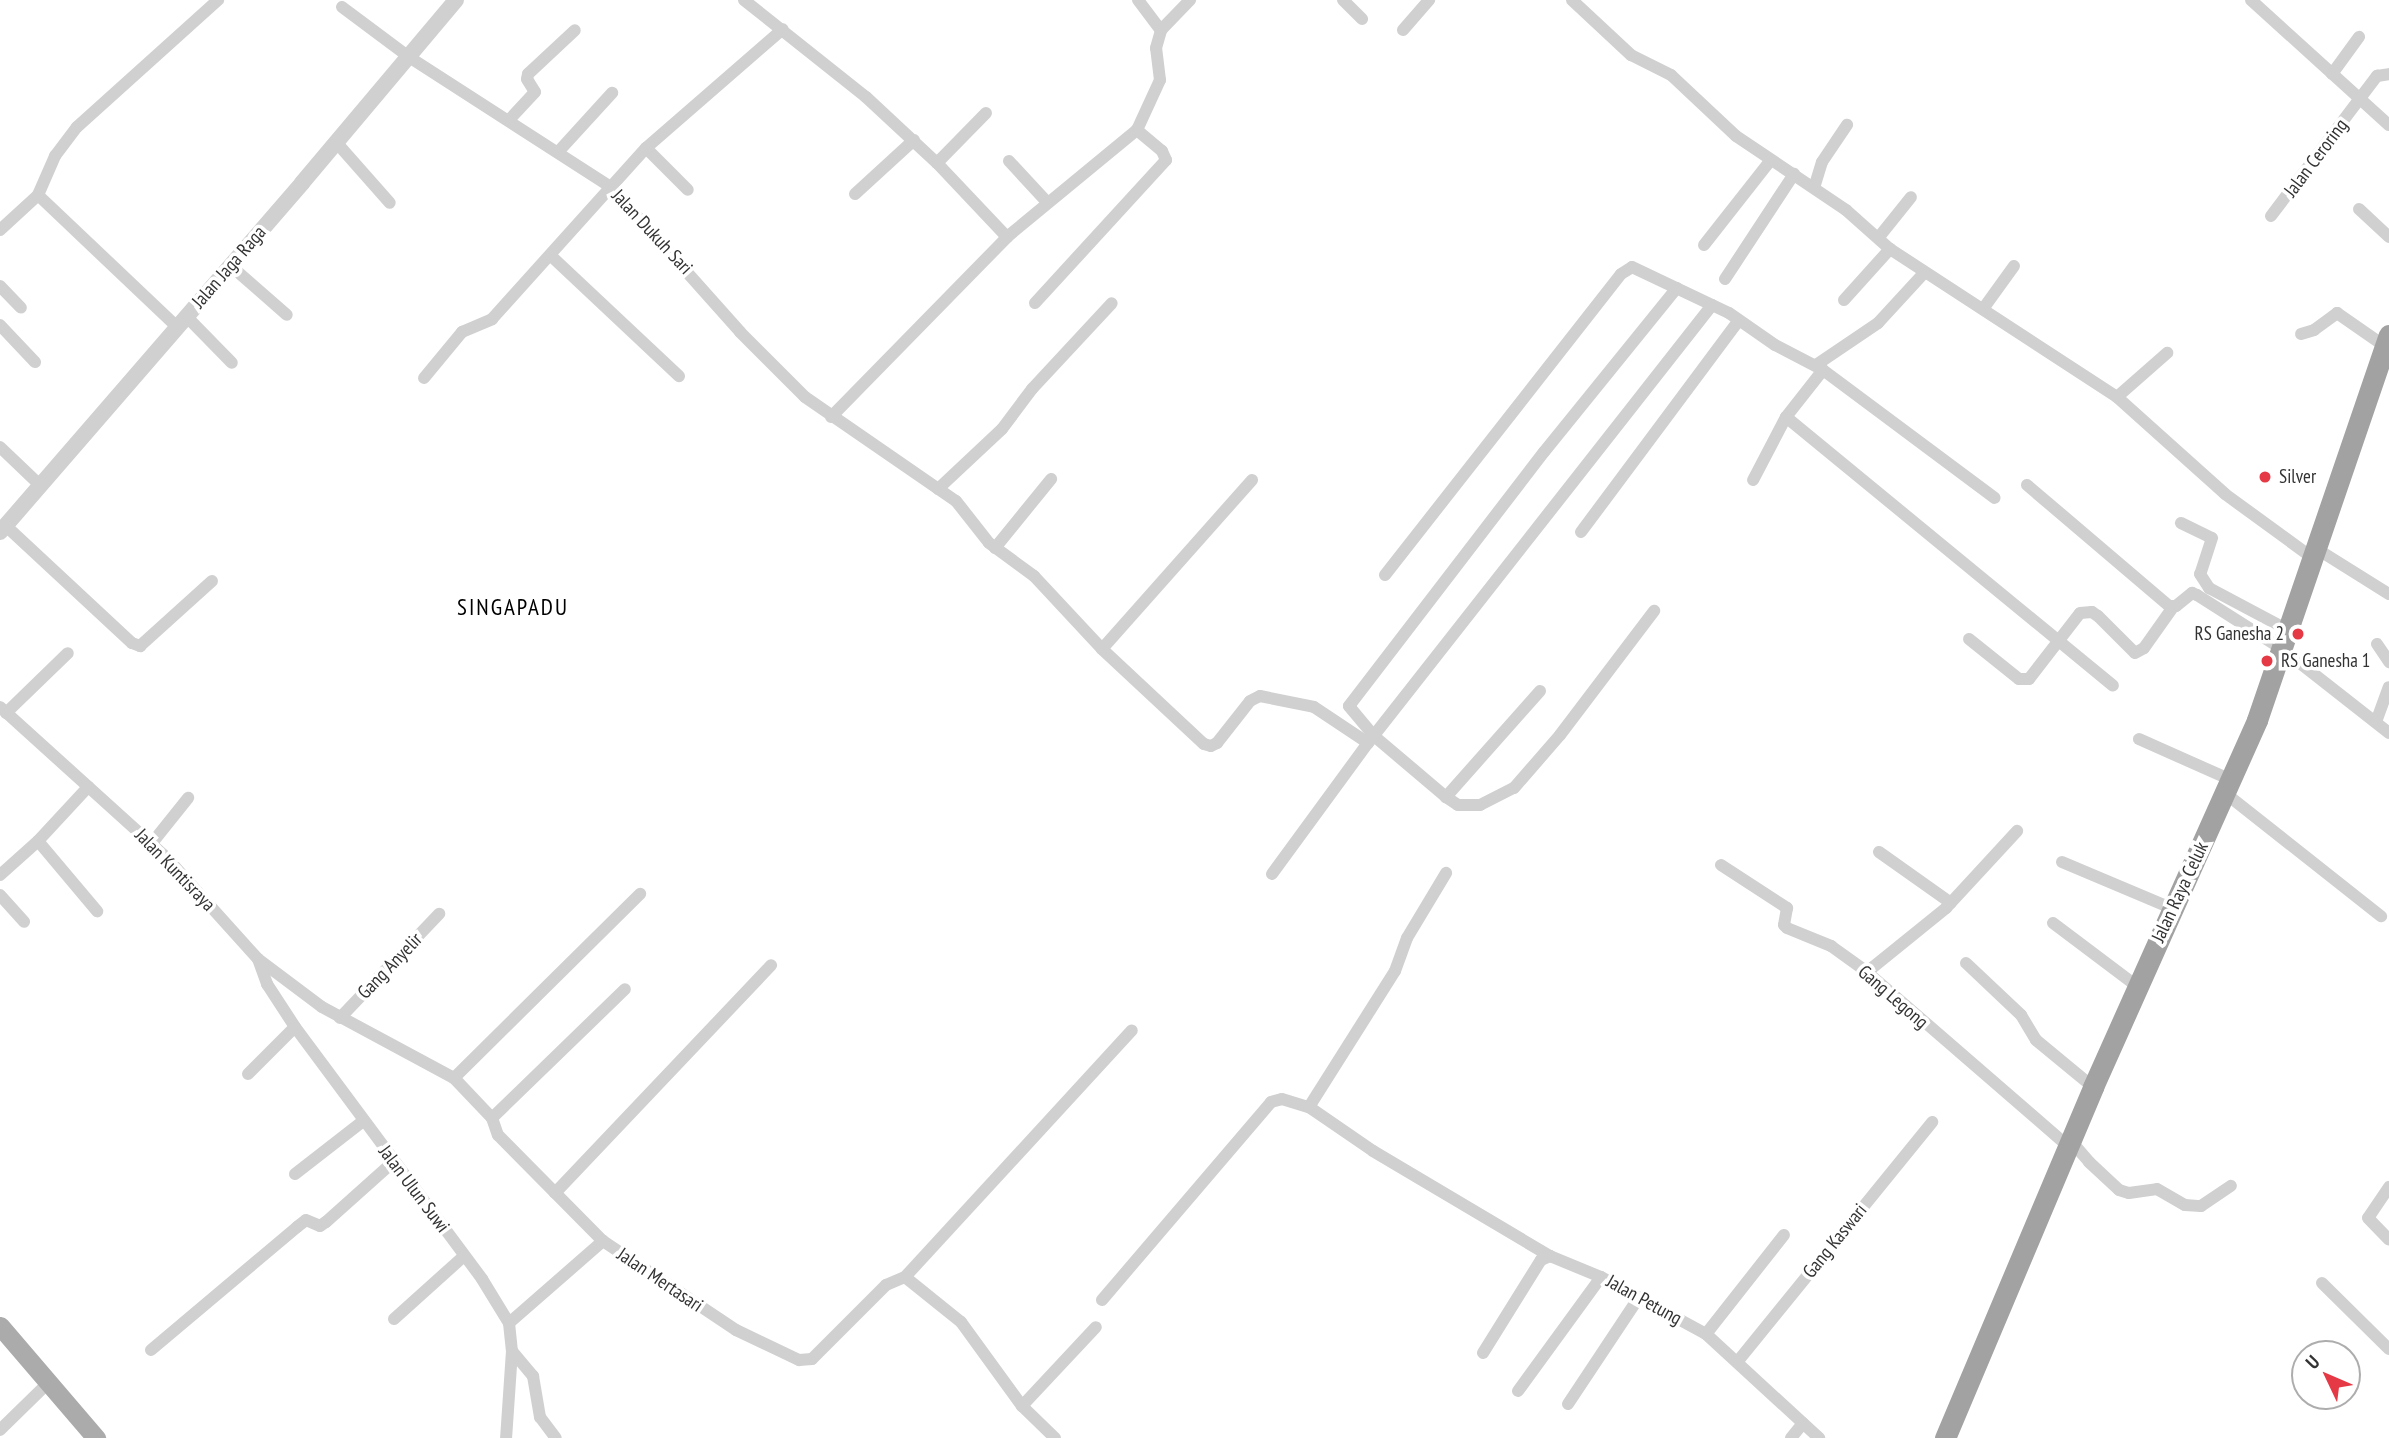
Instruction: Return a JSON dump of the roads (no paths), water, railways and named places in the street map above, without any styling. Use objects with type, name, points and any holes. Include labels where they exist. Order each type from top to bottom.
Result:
[{"type":"highway","name":"Jalan Raya Celuk","points":[[1945,1438],[2093,1087],[2228,787],[2315,554],[2387,341]]},
{"type":"main road","points":[[0,1326],[96,1438]]},
{"type":"street","points":[[2,224],[38,195],[60,148],[77,127],[218,0]]},
{"type":"street","name":"Jalan Jaga Raga","points":[[3,529],[231,266],[456,0]]},
{"type":"street","points":[[744,0],[783,29],[914,140],[1007,237]]},
{"type":"street","points":[[760,11],[768,0]]},
{"type":"street","points":[[1138,0],[1161,30]]},
{"type":"street","points":[[831,417],[1007,237],[1137,130],[1160,79],[1156,48],[1161,30],[1191,0]]},
{"type":"street","points":[[1343,0],[1362,19]]},
{"type":"street","points":[[1403,30],[1429,0]]},
{"type":"street","points":[[1572,0],[1623,48],[1671,75],[1737,136],[1770,161],[1814,188],[1879,237],[1890,249],[2117,397],[2225,494],[2315,554],[2389,594]]},
{"type":"street","points":[[2251,0],[2389,125]]},
{"type":"street","name":"Jalan Dukuh Sari","points":[[342,7],[409,57],[559,151],[611,187],[740,332],[805,397],[956,501],[995,548],[1034,576],[1102,649],[1207,746],[1217,743],[1250,701],[1260,696],[1314,707],[1371,740]]},
{"type":"street","points":[[424,378],[462,332],[492,319],[646,148],[783,29]]},
{"type":"street","points":[[509,120],[535,92],[527,79],[528,75],[575,30]]},
{"type":"street","points":[[2332,74],[2359,37]]},
{"type":"street","name":"Jalan Ceroring","points":[[2271,216],[2376,76],[2389,74]]},
{"type":"street","points":[[559,151],[612,93]]},
{"type":"street","points":[[937,163],[985,113]]},
{"type":"street","points":[[1814,188],[1822,162],[1847,125]]},
{"type":"street","points":[[1035,303],[1166,160],[1161,151],[1137,130]]},
{"type":"street","points":[[855,194],[914,140]]},
{"type":"street","points":[[336,142],[390,203]]},
{"type":"street","points":[[646,148],[688,190]]},
{"type":"street","points":[[1009,161],[1047,202]]},
{"type":"street","points":[[1704,246],[1770,161]]},
{"type":"street","points":[[1725,279],[1794,174]]},
{"type":"street","points":[[38,195],[232,363]]},
{"type":"street","points":[[1879,237],[1912,197]]},
{"type":"street","points":[[2359,209],[2389,237]]},
{"type":"street","points":[[1844,300],[1890,249]]},
{"type":"street","points":[[550,255],[679,376]]},
{"type":"street","points":[[231,266],[287,315]]},
{"type":"street","points":[[1983,309],[2014,266]]},
{"type":"street","points":[[1385,575],[1626,269],[1642,269],[1739,320],[1784,351],[1820,367],[1995,498]]},
{"type":"street","points":[[1753,480],[1786,417],[1820,367],[1878,323],[1924,273]]},
{"type":"street","points":[[0,286],[21,308]]},
{"type":"street","points":[[1654,611],[1560,735],[1514,788],[1480,805],[1458,805],[1446,797],[1371,740],[1350,710],[1351,700],[1677,288]]},
{"type":"street","points":[[938,489],[1002,429],[1032,389],[1112,303]]},
{"type":"street","points":[[1272,874],[1371,740],[1712,305]]},
{"type":"street","points":[[2301,334],[2314,330],[2337,313],[2387,341]]},
{"type":"street","points":[[1581,532],[1739,320]]},
{"type":"street","points":[[0,325],[36,362]]},
{"type":"street","points":[[2117,397],[2167,353]]},
{"type":"street","points":[[1786,417],[2113,686]]},
{"type":"street","points":[[0,447],[41,486]]},
{"type":"street","points":[[995,548],[1051,479]]},
{"type":"street","points":[[1102,649],[1252,480]]},
{"type":"street","points":[[2027,485],[2173,607]]},
{"type":"street","points":[[2181,523],[2213,540],[2200,574],[2205,584],[2283,634],[2389,733]]},
{"type":"street","points":[[3,529],[132,643],[140,646],[212,581]]},
{"type":"street","points":[[1969,639],[2024,679],[2032,677],[2076,616],[2086,611],[2098,616],[2131,650],[2137,652],[2144,648],[2173,607],[2190,595],[2197,594],[2283,634]]},
{"type":"street","points":[[2377,644],[2389,662]]},
{"type":"street","points":[[3,710],[68,653]]},
{"type":"street","points":[[2376,722],[2389,687]]},
{"type":"street","points":[[1446,797],[1540,691]]},
{"type":"street","name":"Jalan Kuntisraya","points":[[3,710],[152,843],[258,958]]},
{"type":"street","points":[[2139,739],[2228,787],[2381,916]]},
{"type":"street","points":[[0,875],[38,841],[88,787]]},
{"type":"street","points":[[152,843],[188,798]]},
{"type":"street","points":[[1867,972],[1951,903],[2017,831]]},
{"type":"street","points":[[38,841],[97,911]]},
{"type":"street","points":[[1879,852],[1951,903]]},
{"type":"street","points":[[2062,862],[2173,909]]},
{"type":"street","name":"Gang Legong","points":[[1721,865],[1787,908],[1784,925],[1787,929],[1831,946],[1867,972],[2070,1143],[2119,1190],[2129,1193],[2157,1189],[2185,1205],[2201,1206],[2231,1186]]},
{"type":"street","points":[[1102,1300],[1271,1102],[1282,1099],[1309,1107],[1395,971],[1408,938],[1446,873]]},
{"type":"street","points":[[454,1078],[640,894]]},
{"type":"street","points":[[0,895],[24,922]]},
{"type":"street","name":"Gang Anyelir","points":[[340,1018],[439,914]]},
{"type":"street","points":[[2053,923],[2138,987]]},
{"type":"street","name":"Jalan Mertasari","points":[[258,958],[340,1018],[454,1078],[492,1118],[498,1135],[603,1241],[736,1330],[800,1360],[817,1357],[886,1284],[905,1277],[1132,1030]]},
{"type":"street","name":"Jalan Ulun Suwi","points":[[258,958],[267,984],[295,1027],[340,1084],[363,1121],[464,1256],[509,1323],[512,1351],[506,1438]]},
{"type":"street","points":[[1966,963],[2021,1015],[2036,1040],[2093,1087]]},
{"type":"street","points":[[555,1193],[771,965]]},
{"type":"street","points":[[492,1118],[625,989]]},
{"type":"street","points":[[248,1074],[295,1027]]},
{"type":"street","name":"Jalan Petung","points":[[1309,1107],[1373,1152],[1550,1256],[1601,1277],[1706,1334],[1819,1438]]},
{"type":"street","points":[[295,1174],[363,1121]]},
{"type":"street","name":"Gang Kaswari","points":[[1738,1361],[1932,1122]]},
{"type":"street","points":[[151,1350],[306,1220],[320,1226],[393,1163]]},
{"type":"street","points":[[2389,1187],[2368,1218],[2389,1241]]},
{"type":"street","points":[[1706,1334],[1784,1235]]},
{"type":"street","points":[[509,1323],[603,1241]]},
{"type":"street","points":[[394,1319],[464,1256]]},
{"type":"street","points":[[1483,1353],[1541,1260],[1550,1256]]},
{"type":"street","points":[[905,1277],[961,1322],[1022,1406],[1055,1438]]},
{"type":"street","points":[[1518,1391],[1601,1277]]},
{"type":"street","points":[[2322,1283],[2389,1349]]},
{"type":"street","points":[[1567,1404],[1639,1297]]},
{"type":"street","points":[[1022,1406],[1096,1327]]},
{"type":"street","points":[[512,1351],[533,1376],[540,1417],[556,1438]]},
{"type":"street","points":[[0,1430],[49,1382]]},
{"type":"street","points":[[1791,1438],[1803,1423]]},
{"type":"place","name":"Silver","points":[[2265,477]]},
{"type":"place","name":"RS Ganesha 2","points":[[2298,634]]},
{"type":"place","name":"RS Ganesha 1","points":[[2267,661]]},
{"type":"district","name":"SINGAPADU","points":[[513,607]]}]
